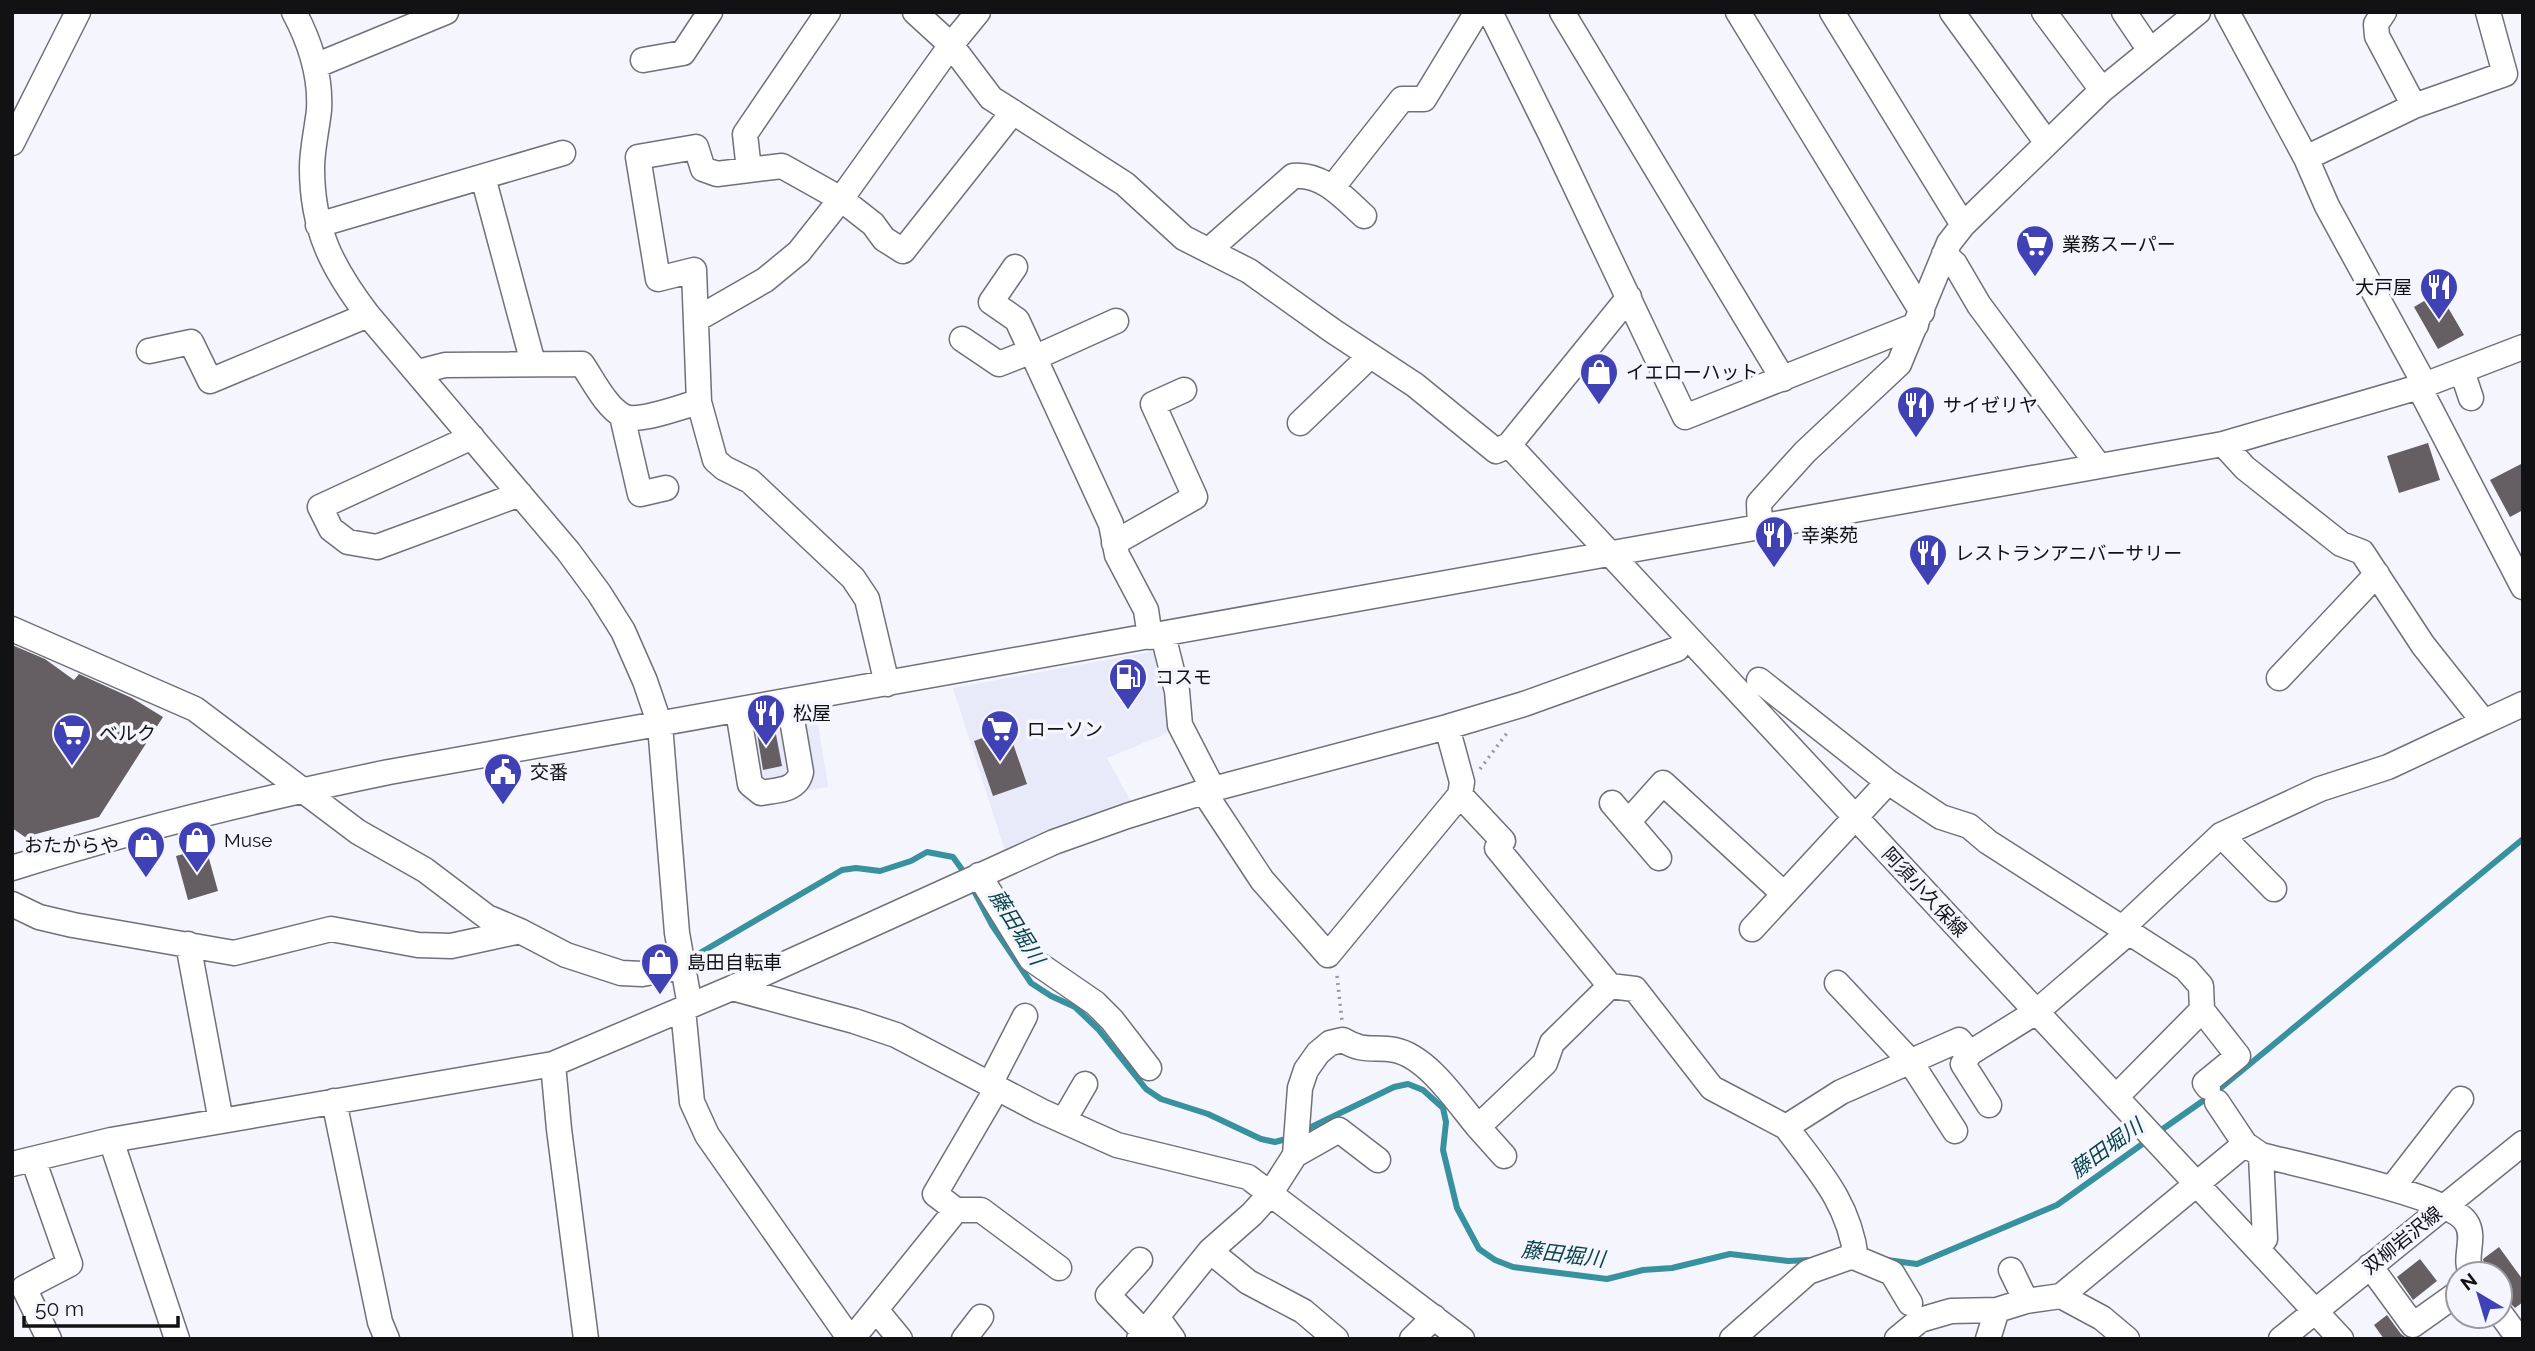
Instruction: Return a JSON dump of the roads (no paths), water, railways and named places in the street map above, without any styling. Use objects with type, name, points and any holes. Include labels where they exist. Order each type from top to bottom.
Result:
[{"type":"street","points":[[12,143],[78,12]]},
{"type":"street","points":[[293,12],[304,31],[319,86],[312,166],[318,225],[331,261],[346,287],[368,315],[568,551],[623,631],[645,681],[660,725],[692,1102],[707,1135],[851,1339],[877,1311],[956,1210]]},
{"type":"street","points":[[315,66],[446,12]]},
{"type":"street","points":[[643,60],[683,53],[710,12]]},
{"type":"street","points":[[749,170],[745,134],[828,12]]},
{"type":"street","name":"阿須小久保線","points":[[915,12],[951,45],[991,98],[1125,184],[1184,237],[1249,271],[1502,448],[1612,555],[2341,1339]]},
{"type":"street","points":[[697,319],[765,279],[799,252],[978,12]]},
{"type":"street","points":[[1332,188],[1402,99],[1424,99],[1477,12]]},
{"type":"street","points":[[1490,12],[1685,417],[1783,379],[1919,319]]},
{"type":"street","points":[[1562,12],[1783,379]]},
{"type":"street","points":[[1738,12],[1919,319]]},
{"type":"street","points":[[1832,12],[1963,225]]},
{"type":"street","points":[[1952,12],[2047,143]]},
{"type":"street","points":[[2044,12],[2102,90]]},
{"type":"street","points":[[2124,12],[2149,49]]},
{"type":"street","points":[[1760,529],[1759,503],[1805,452],[1894,371],[1919,319],[1944,254],[1963,225],[2102,90],[2149,49],[2198,12]]},
{"type":"street","points":[[2227,12],[2306,158],[2327,206],[2422,386],[2523,587]]},
{"type":"street","points":[[2384,12],[2376,24],[2377,36],[2414,106]]},
{"type":"street","points":[[2306,158],[2414,106],[2505,74],[2488,12]]},
{"type":"street","points":[[887,684],[867,599],[853,578],[750,481],[724,468],[715,460],[699,402],[694,270],[658,279],[638,157],[696,147],[703,169],[717,174],[782,166],[841,199],[873,224],[884,239],[911,257],[1013,112]]},
{"type":"street","points":[[318,225],[563,153]]},
{"type":"street","points":[[1209,250],[1293,176],[1307,175],[1332,188],[1364,216]]},
{"type":"street","points":[[483,177],[533,363]]},
{"type":"street","points":[[1944,254],[1960,271],[1979,305],[2099,466]]},
{"type":"street","points":[[1016,267],[991,302],[1017,320],[1111,524],[1117,555],[1146,610],[1177,691],[1180,725],[1208,791],[1262,880],[1328,955],[1460,795],[1462,782],[1447,727]]},
{"type":"street","points":[[1502,448],[1629,297]]},
{"type":"street","points":[[149,351],[191,342],[210,381],[368,315]]},
{"type":"street","points":[[962,339],[999,364],[1033,355],[1116,321]]},
{"type":"street","points":[[12,868],[108,839],[300,790],[2223,444],[2422,386],[2523,347]]},
{"type":"street","points":[[1300,422],[1370,356]]},
{"type":"street","points":[[418,372],[445,365],[582,364],[622,416],[634,419],[699,402]]},
{"type":"street","points":[[2462,371],[2470,398]]},
{"type":"street","points":[[1114,543],[1195,497],[1153,404],[1184,390]]},
{"type":"street","points":[[622,416],[640,494],[666,488]]},
{"type":"street","points":[[472,437],[320,507],[331,529],[348,542],[377,547],[520,494]]},
{"type":"street","points":[[2223,444],[2245,468],[2341,544],[2362,552],[2423,645],[2484,722]]},
{"type":"street","points":[[2279,678],[2377,574]]},
{"type":"street","points":[[12,629],[195,709],[358,832],[425,870],[486,917],[566,955],[621,973],[642,974],[682,967]]},
{"type":"street","points":[[49,1339],[23,1288],[70,1264],[23,1162],[111,1140],[553,1064],[732,988],[1054,842],[1208,791],[1524,704],[1677,649]]},
{"type":"street","points":[[1759,680],[1888,782],[1941,817],[1969,826],[1988,842],[2186,969],[2201,986],[2202,1010],[2238,1056],[2205,1083],[2253,1149],[2265,1239]]},
{"type":"street","points":[[738,711],[750,784],[761,793],[790,788],[799,781],[801,772],[789,702]]},
{"type":"street","points":[[1989,1105],[1962,1064],[1970,1053],[2036,1012],[2125,931],[2221,835],[2320,789],[2388,767],[2523,704]]},
{"type":"street","points":[[1752,929],[1888,782]]},
{"type":"street","points":[[1628,822],[1663,783],[1784,894]]},
{"type":"street","points":[[1460,795],[1503,841],[1497,848],[1610,986],[1635,989],[1712,1088],[1786,1127],[1838,1199],[1847,1216],[1855,1251],[1892,1273],[1910,1303]]},
{"type":"street","points":[[1612,803],[1659,858]]},
{"type":"street","points":[[2221,835],[2274,889]]},
{"type":"street","points":[[972,878],[1031,959],[1095,1003],[1112,1020],[1149,1068]]},
{"type":"street","points":[[12,904],[39,917],[72,925],[234,953],[331,929],[418,944],[452,946],[520,931]]},
{"type":"street","points":[[188,944],[221,1121]]},
{"type":"street","points":[[1837,983],[1910,1061],[1955,1131]]},
{"type":"street","points":[[1478,1127],[1545,1063],[1552,1043],[1610,986]]},
{"type":"street","points":[[732,988],[896,1035],[1041,1111],[1117,1145],[1248,1177],[1462,1339]]},
{"type":"street","points":[[2116,1097],[2202,1010]]},
{"type":"street","points":[[1025,1016],[993,1086],[935,1194],[956,1210],[982,1210],[1059,1268]]},
{"type":"street","points":[[1147,1330],[1210,1251],[1252,1214],[1270,1194],[1297,1139],[1300,1088],[1306,1070],[1318,1053],[1330,1043],[1343,1040],[1357,1048],[1398,1051],[1427,1067],[1504,1156]]},
{"type":"street","points":[[1786,1127],[1841,1093],[1959,1040],[1970,1053]]},
{"type":"street","points":[[553,1064],[586,1339]]},
{"type":"street","points":[[1065,1120],[1084,1084]]},
{"type":"street","points":[[2392,1188],[2461,1099]]},
{"type":"street","points":[[334,1101],[380,1322],[387,1339]]},
{"type":"street","points":[[1297,1139],[1339,1129],[1378,1160]]},
{"type":"street","points":[[111,1140],[177,1339]]},
{"type":"street","name":"双柳岩沢線","points":[[2281,1339],[2522,1144]]},
{"type":"street","points":[[1897,1339],[1920,1320],[1951,1311],[1997,1310],[2026,1301],[2061,1296],[2196,1184],[2253,1149],[2392,1188],[2456,1212],[2468,1224],[2471,1232],[2469,1260]]},
{"type":"street","points":[[1210,1251],[1248,1282],[1303,1311],[1336,1339]]},
{"type":"street","points":[[1732,1339],[1808,1272],[1850,1256],[1855,1251]]},
{"type":"street","points":[[1140,1259],[1108,1296],[1147,1330],[1173,1339]]},
{"type":"street","points":[[2370,1266],[2413,1325],[2444,1303]]},
{"type":"street","points":[[2011,1270],[2026,1301]]},
{"type":"street","points":[[2061,1296],[2102,1318],[2127,1339]]},
{"type":"street","points":[[1988,1339],[1997,1310]]},
{"type":"street","points":[[877,1311],[900,1339]]},
{"type":"street","points":[[964,1339],[981,1317]]},
{"type":"street","points":[[1412,1339],[1434,1317]]},
{"type":"waterway","name":"藤田堀川","points":[[2157,1133],[2217,1091],[2523,839]]},
{"type":"waterway","name":"藤田堀川","points":[[700,953],[842,870],[856,868],[880,871],[911,861],[927,852],[953,857],[966,875]]},
{"type":"waterway","name":"藤田堀川","points":[[971,885],[992,925],[1031,983],[1075,1007],[1098,1029],[1146,1089],[1161,1099],[1208,1114],[1261,1139],[1275,1142],[1290,1138]]},
{"type":"waterway","name":"藤田堀川","points":[[1303,1131],[1394,1087],[1408,1084],[1423,1090],[1443,1108],[1446,1122],[1443,1150],[1457,1208],[1479,1249],[1495,1260],[1513,1267],[1607,1279],[1643,1270],[1672,1268],[1730,1254],[1788,1261],[1810,1260]]},
{"type":"waterway","name":"藤田堀川","points":[[1887,1260],[1917,1264],[2057,1205],[2148,1140]]},
{"type":"place","name":"業務スーパー","points":[[2035,278]]},
{"type":"place","name":"大戸屋","points":[[2439,321]]},
{"type":"place","name":"イエローハット","points":[[1599,406]]},
{"type":"place","name":"サイゼリヤ","points":[[1916,439]]},
{"type":"place","name":"幸楽苑","points":[[1774,569]]},
{"type":"place","name":"レストランアニバーサリー","points":[[1928,587]]},
{"type":"place","name":"コスモ","points":[[1128,711]]},
{"type":"place","name":"松屋","points":[[766,747]]},
{"type":"place","name":"ローソン","points":[[1000,763]]},
{"type":"place","name":"ベルク","points":[[72,767]]},
{"type":"place","name":"交番","points":[[503,806]]},
{"type":"place","name":"Muse","points":[[197,874]]},
{"type":"place","name":"おたからや","points":[[146,879]]},
{"type":"place","name":"島田自転車","points":[[660,996]]}]
